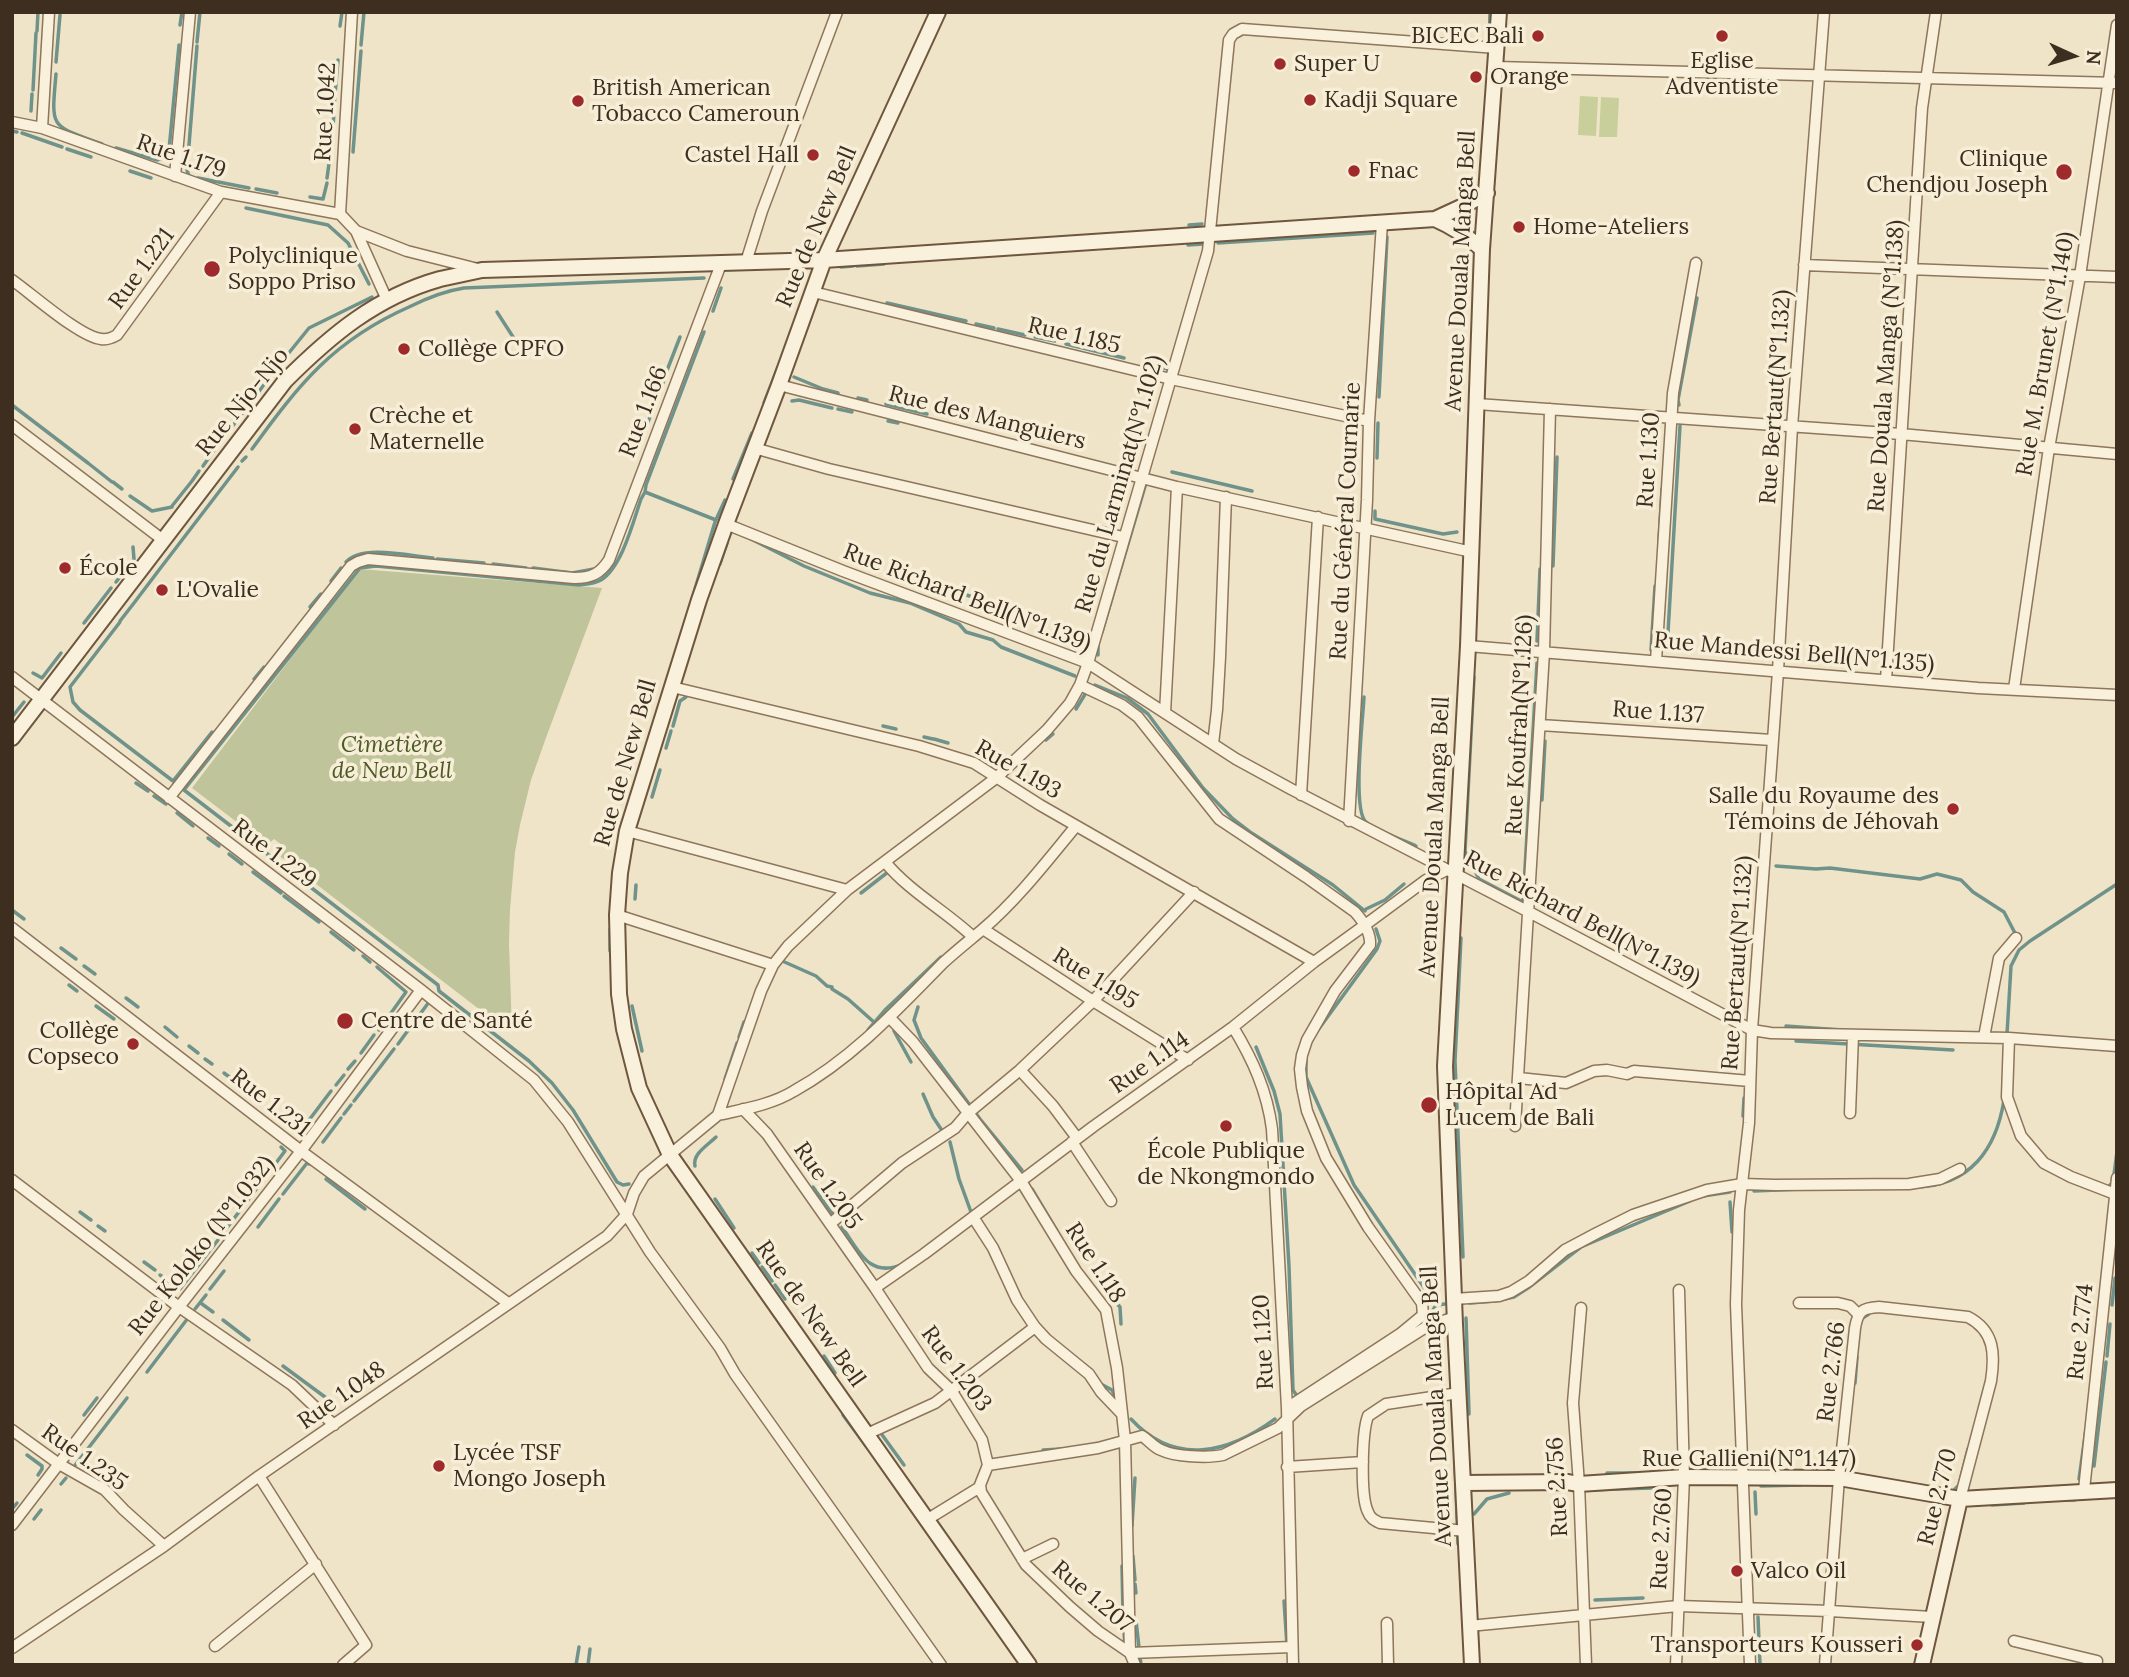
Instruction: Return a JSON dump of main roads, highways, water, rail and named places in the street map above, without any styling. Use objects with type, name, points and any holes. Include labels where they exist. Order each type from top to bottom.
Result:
[{"type":"main road","name":"Rue de New Bell","points":[[937,12],[824,260],[699,600],[627,831],[617,915],[618,970],[624,1029],[639,1087],[670,1155],[1029,1665]]},
{"type":"main road","name":"Avenue Douala Manga Bell","points":[[1472,1665],[1445,1086],[1451,872],[1468,646],[1482,249],[1499,12]]},
{"type":"main road","points":[[1435,219],[1461,208],[1487,192]]},
{"type":"main road","name":"Rue Njo-Njo","points":[[12,738],[285,381],[337,332],[387,300],[439,280],[482,270],[824,260],[1435,219]]},
{"type":"main road","points":[[1435,219],[1460,231],[1482,249]]},
{"type":"main road","name":"Rue Gallieni(N°1.147)","points":[[1464,1483],[1567,1482],[1579,1485],[1684,1477],[1839,1478],[1960,1499],[2117,1490]]},
{"type":"main road","name":"Rue 2.770","points":[[1922,1665],[1960,1499]]},
{"type":"waterway","points":[[37,31],[38,12]]},
{"type":"waterway","points":[[180,25],[182,12]]},
{"type":"waterway","points":[[197,42],[200,12]]},
{"type":"waterway","points":[[340,26],[342,12]]},
{"type":"waterway","points":[[361,45],[364,12]]},
{"type":"waterway","points":[[1489,45],[1490,12]]},
{"type":"waterway","points":[[56,62],[60,15]]},
{"type":"waterway","points":[[33,90],[36,33]]},
{"type":"waterway","points":[[116,148],[157,160],[163,158],[169,150],[179,45]]},
{"type":"waterway","points":[[189,176],[187,170],[197,46]]},
{"type":"waterway","points":[[353,152],[361,51]]},
{"type":"waterway","points":[[334,106],[338,60]]},
{"type":"waterway","points":[[56,74],[54,106],[58,123],[72,133],[102,144]]},
{"type":"waterway","points":[[31,111],[32,94]]},
{"type":"waterway","points":[[333,128],[334,111]]},
{"type":"waterway","points":[[12,131],[17,132]]},
{"type":"waterway","points":[[22,133],[62,147]]},
{"type":"waterway","points":[[331,143],[332,134]]},
{"type":"waterway","points":[[67,149],[91,157]]},
{"type":"waterway","points":[[327,178],[331,149]]},
{"type":"waterway","points":[[130,171],[151,178]]},
{"type":"waterway","points":[[198,178],[249,188]]},
{"type":"waterway","points":[[310,197],[323,199],[327,183]]},
{"type":"waterway","points":[[256,189],[277,193]]},
{"type":"waterway","points":[[246,208],[328,225],[348,243],[369,284]]},
{"type":"waterway","points":[[1189,225],[1202,224]]},
{"type":"waterway","points":[[1218,243],[1373,233]]},
{"type":"waterway","points":[[1379,397],[1387,237]]},
{"type":"waterway","points":[[1188,245],[1204,244]]},
{"type":"waterway","points":[[857,266],[884,264]]},
{"type":"waterway","points":[[841,267],[853,266]]},
{"type":"waterway","points":[[252,449],[303,384],[339,349],[383,320],[436,295],[464,288],[704,278]]},
{"type":"waterway","points":[[713,311],[721,288]]},
{"type":"waterway","points":[[271,375],[309,328],[372,297]]},
{"type":"waterway","points":[[1679,405],[1697,298]]},
{"type":"waterway","points":[[887,303],[966,321]]},
{"type":"waterway","points":[[497,312],[515,340]]},
{"type":"waterway","points":[[976,324],[994,328]]},
{"type":"waterway","points":[[998,329],[1025,335]]},
{"type":"waterway","points":[[629,1184],[617,1182],[573,1110],[552,1083],[529,1061],[439,991],[438,985],[184,790],[360,568],[376,566],[579,585],[601,580],[608,574],[626,543],[704,332]]},
{"type":"waterway","points":[[666,373],[680,337]]},
{"type":"waterway","points":[[1035,337],[1055,341]]},
{"type":"waterway","points":[[1066,344],[1124,358]]},
{"type":"waterway","points":[[1148,364],[1168,369]]},
{"type":"waterway","points":[[764,403],[778,367]]},
{"type":"waterway","points":[[257,394],[271,375]]},
{"type":"waterway","points":[[794,377],[838,393]]},
{"type":"waterway","points":[[655,402],[664,380]]},
{"type":"waterway","points":[[215,449],[257,394]]},
{"type":"waterway","points":[[858,398],[867,400]]},
{"type":"waterway","points":[[792,401],[799,400],[832,408]]},
{"type":"waterway","points":[[886,404],[927,414]]},
{"type":"waterway","points":[[12,405],[88,463]]},
{"type":"waterway","points":[[838,409],[852,412]]},
{"type":"waterway","points":[[644,433],[651,414]]},
{"type":"waterway","points":[[888,421],[898,423]]},
{"type":"waterway","points":[[1377,458],[1378,423]]},
{"type":"waterway","points":[[1667,650],[1680,426]]},
{"type":"waterway","points":[[733,479],[752,433]]},
{"type":"waterway","points":[[203,466],[215,449]]},
{"type":"waterway","points":[[242,461],[246,457]]},
{"type":"waterway","points":[[1553,566],[1557,457]]},
{"type":"waterway","points":[[88,463],[112,482]]},
{"type":"waterway","points":[[159,570],[238,467]]},
{"type":"waterway","points":[[192,481],[199,471]]},
{"type":"waterway","points":[[1172,472],[1252,491]]},
{"type":"waterway","points":[[172,506],[192,481]]},
{"type":"waterway","points":[[113,482],[122,489]]},
{"type":"waterway","points":[[1102,632],[1146,483]]},
{"type":"waterway","points":[[1659,540],[1662,489]]},
{"type":"waterway","points":[[645,492],[716,520]]},
{"type":"waterway","points":[[130,496],[152,511],[172,507]]},
{"type":"waterway","points":[[692,599],[715,522],[725,500]]},
{"type":"waterway","points":[[1375,511],[1375,519],[1443,534],[1457,532]]},
{"type":"waterway","points":[[749,538],[804,566],[870,593],[910,603],[959,624],[966,632],[993,640],[1001,647],[1075,676]]},
{"type":"waterway","points":[[720,564],[727,543]]},
{"type":"waterway","points":[[116,582],[134,559],[133,547]]},
{"type":"waterway","points":[[346,562],[353,557],[374,552],[433,558]]},
{"type":"waterway","points":[[437,559],[484,563]]},
{"type":"waterway","points":[[493,564],[526,568]]},
{"type":"waterway","points":[[331,581],[341,568]]},
{"type":"waterway","points":[[533,568],[572,573],[594,569]]},
{"type":"waterway","points":[[1537,641],[1540,569]]},
{"type":"waterway","points":[[134,603],[159,570]]},
{"type":"waterway","points":[[1651,650],[1655,586]]},
{"type":"waterway","points":[[84,623],[111,588]]},
{"type":"waterway","points":[[947,588],[1026,616]]},
{"type":"waterway","points":[[310,607],[321,594]]},
{"type":"waterway","points":[[120,621],[134,603]]},
{"type":"waterway","points":[[120,622],[70,687],[73,702],[173,781],[212,732]]},
{"type":"waterway","points":[[1061,628],[1075,633]]},
{"type":"waterway","points":[[1098,642],[1098,655]]},
{"type":"waterway","points":[[33,673],[42,678],[61,653]]},
{"type":"waterway","points":[[1474,677],[1465,851],[1479,879],[1523,902],[1537,663]]},
{"type":"waterway","points":[[254,679],[264,667]]},
{"type":"waterway","points":[[1095,685],[1127,698],[1148,714],[1203,788],[1233,819],[1333,885],[1365,911]]},
{"type":"waterway","points":[[1076,709],[1087,691]]},
{"type":"waterway","points":[[673,726],[680,701],[686,697]]},
{"type":"waterway","points":[[1364,697],[1359,783],[1362,814],[1370,825],[1416,846]]},
{"type":"waterway","points":[[12,717],[24,702]]},
{"type":"waterway","points":[[883,726],[896,729]]},
{"type":"waterway","points":[[666,748],[671,731]]},
{"type":"waterway","points":[[1046,740],[1053,734]]},
{"type":"waterway","points":[[924,737],[933,739]]},
{"type":"waterway","points":[[934,739],[948,743]]},
{"type":"waterway","points":[[1542,800],[1545,741]]},
{"type":"waterway","points":[[652,797],[660,770]]},
{"type":"waterway","points":[[136,783],[148,791]]},
{"type":"waterway","points":[[154,796],[166,804]]},
{"type":"waterway","points":[[177,813],[193,826]]},
{"type":"waterway","points":[[208,838],[219,846]]},
{"type":"waterway","points":[[229,854],[242,864]]},
{"type":"waterway","points":[[1738,863],[1752,864]]},
{"type":"waterway","points":[[1776,866],[1830,868],[1920,879],[1937,874],[1961,880],[1973,892],[2004,912],[2016,935]]},
{"type":"waterway","points":[[253,872],[281,893]]},
{"type":"waterway","points":[[861,893],[888,872]]},
{"type":"waterway","points":[[1366,909],[1385,900],[1404,884]]},
{"type":"waterway","points":[[2007,1034],[2011,966],[2019,950],[2117,884]]},
{"type":"waterway","points":[[635,899],[636,885]]},
{"type":"waterway","points":[[284,896],[319,922]]},
{"type":"waterway","points":[[12,910],[24,919]]},
{"type":"waterway","points":[[610,929],[610,951]]},
{"type":"waterway","points":[[1318,1030],[1377,949],[1380,941],[1376,929]]},
{"type":"waterway","points":[[331,932],[354,950]]},
{"type":"waterway","points":[[1461,938],[1455,1061],[1463,1257]]},
{"type":"waterway","points":[[61,948],[76,959]]},
{"type":"waterway","points":[[363,956],[370,962]]},
{"type":"waterway","points":[[868,1030],[886,1009],[941,957]]},
{"type":"waterway","points":[[780,960],[816,976],[875,1023]]},
{"type":"waterway","points":[[84,966],[95,974]]},
{"type":"waterway","points":[[377,967],[406,992],[379,1030]]},
{"type":"waterway","points":[[69,985],[77,991]]},
{"type":"waterway","points":[[126,998],[138,1007]]},
{"type":"waterway","points":[[398,1044],[429,1002]]},
{"type":"waterway","points":[[96,1006],[114,1019]]},
{"type":"waterway","points":[[632,1006],[642,1051]]},
{"type":"waterway","points":[[918,1007],[914,1020],[921,1038],[980,1119],[1022,1170]]},
{"type":"waterway","points":[[739,1037],[744,1022]]},
{"type":"waterway","points":[[1786,1026],[1841,1030]]},
{"type":"waterway","points":[[165,1027],[177,1037]]},
{"type":"waterway","points":[[894,1031],[911,1062]]},
{"type":"waterway","points":[[361,1053],[374,1035]]},
{"type":"waterway","points":[[1796,1041],[1953,1050]]},
{"type":"waterway","points":[[725,1079],[737,1043]]},
{"type":"waterway","points":[[189,1046],[198,1053]]},
{"type":"waterway","points":[[1256,1047],[1274,1091],[1280,1114],[1293,1390],[1299,1399]]},
{"type":"waterway","points":[[354,1101],[394,1049]]},
{"type":"waterway","points":[[205,1059],[212,1064]]},
{"type":"waterway","points":[[1306,1059],[1306,1077],[1354,1185],[1436,1305]]},
{"type":"waterway","points":[[348,1069],[355,1061]]},
{"type":"waterway","points":[[224,1073],[236,1082]]},
{"type":"waterway","points":[[336,1085],[344,1075]]},
{"type":"waterway","points":[[278,1115],[300,1132],[331,1091]]},
{"type":"waterway","points":[[923,1094],[941,1129]]},
{"type":"waterway","points":[[1743,1116],[1744,1098]]},
{"type":"waterway","points":[[1917,1187],[1952,1180],[1977,1162],[1994,1134],[2004,1100]]},
{"type":"waterway","points":[[344,1114],[351,1105]]},
{"type":"waterway","points":[[323,1142],[341,1118]]},
{"type":"waterway","points":[[695,1166],[698,1154],[716,1137]]},
{"type":"waterway","points":[[950,1142],[971,1212]]},
{"type":"waterway","points":[[223,1233],[285,1151],[281,1147]]},
{"type":"waterway","points":[[2109,1186],[2113,1182],[2117,1152]]},
{"type":"waterway","points":[[283,1194],[307,1163],[309,1164]]},
{"type":"waterway","points":[[326,1179],[365,1209]]},
{"type":"waterway","points":[[813,1187],[835,1217]]},
{"type":"waterway","points":[[1032,1189],[1057,1231]]},
{"type":"waterway","points":[[1754,1191],[1801,1189]]},
{"type":"waterway","points":[[1703,1196],[1730,1192]]},
{"type":"waterway","points":[[258,1227],[279,1199]]},
{"type":"waterway","points":[[715,1199],[734,1228]]},
{"type":"waterway","points":[[1470,1303],[1514,1297],[1581,1247],[1690,1201]]},
{"type":"waterway","points":[[1730,1202],[1732,1232]]},
{"type":"waterway","points":[[80,1212],[91,1220]]},
{"type":"waterway","points":[[98,1226],[105,1231]]},
{"type":"waterway","points":[[842,1227],[860,1253],[873,1265],[891,1268],[903,1264]]},
{"type":"waterway","points":[[160,1275],[180,1289],[218,1240]]},
{"type":"waterway","points":[[752,1253],[759,1263]]},
{"type":"waterway","points":[[144,1262],[155,1270]]},
{"type":"waterway","points":[[762,1267],[772,1281]]},
{"type":"waterway","points":[[210,1289],[224,1271]]},
{"type":"waterway","points":[[2112,1305],[2115,1278]]},
{"type":"waterway","points":[[1098,1282],[1120,1307],[1121,1324]]},
{"type":"waterway","points":[[775,1285],[785,1299]]},
{"type":"waterway","points":[[195,1309],[206,1295]]},
{"type":"waterway","points":[[202,1304],[213,1312]]},
{"type":"waterway","points":[[1436,1305],[1445,1304]]},
{"type":"waterway","points":[[1420,1326],[1436,1305]]},
{"type":"waterway","points":[[771,1311],[784,1329]]},
{"type":"waterway","points":[[1861,1319],[1869,1314]]},
{"type":"waterway","points":[[147,1372],[188,1318]]},
{"type":"waterway","points":[[1466,1318],[1469,1414]]},
{"type":"waterway","points":[[223,1320],[249,1340]]},
{"type":"waterway","points":[[2107,1356],[2110,1324]]},
{"type":"waterway","points":[[824,1356],[835,1373]]},
{"type":"waterway","points":[[1855,1383],[1857,1357]]},
{"type":"waterway","points":[[2094,1466],[2106,1362]]},
{"type":"waterway","points":[[283,1366],[325,1397]]},
{"type":"waterway","points":[[1099,1383],[1112,1390],[1117,1401]]},
{"type":"waterway","points":[[84,1415],[97,1398]]},
{"type":"waterway","points":[[73,1468],[127,1398]]},
{"type":"waterway","points":[[843,1415],[866,1446]]},
{"type":"waterway","points":[[1131,1419],[1148,1434],[1166,1444],[1202,1450],[1239,1440],[1275,1419]]},
{"type":"waterway","points":[[2079,1479],[2086,1429]]},
{"type":"waterway","points":[[880,1432],[904,1465]]},
{"type":"waterway","points":[[1043,1450],[1061,1449]]},
{"type":"waterway","points":[[1954,1490],[1959,1485],[1968,1449]]},
{"type":"waterway","points":[[27,1455],[42,1466],[38,1475]]},
{"type":"waterway","points":[[1455,1462],[1458,1544]]},
{"type":"waterway","points":[[1607,1473],[1639,1473]]},
{"type":"waterway","points":[[61,1484],[66,1478]]},
{"type":"waterway","points":[[1132,1526],[1135,1478]]},
{"type":"waterway","points":[[1761,1486],[1801,1485]]},
{"type":"waterway","points":[[1590,1490],[1651,1488]]},
{"type":"waterway","points":[[1755,1492],[1756,1514]]},
{"type":"waterway","points":[[1474,1514],[1487,1499],[1509,1493]]},
{"type":"waterway","points":[[2065,1500],[2075,1500]]},
{"type":"waterway","points":[[12,1509],[17,1503]]},
{"type":"waterway","points":[[1992,1505],[2024,1503]]},
{"type":"waterway","points":[[34,1519],[41,1510]]},
{"type":"waterway","points":[[1133,1556],[1135,1580]]},
{"type":"waterway","points":[[1122,1566],[1123,1616]]},
{"type":"waterway","points":[[1135,1584],[1136,1593]]},
{"type":"waterway","points":[[1595,1600],[1643,1598]]},
{"type":"waterway","points":[[1284,1601],[1287,1646]]},
{"type":"waterway","points":[[1123,1617],[1125,1646]]},
{"type":"waterway","points":[[1758,1617],[1760,1665]]},
{"type":"waterway","points":[[1136,1621],[1141,1665]]},
{"type":"waterway","points":[[576,1665],[579,1647]]},
{"type":"waterway","points":[[588,1665],[590,1649]]},
{"type":"place","name":"BICEC Bali","points":[[1538,36]]},
{"type":"place","name":"Eglise Adventiste","points":[[1722,36]]},
{"type":"place","name":"Super U","points":[[1280,64]]},
{"type":"place","name":"Orange","points":[[1476,77]]},
{"type":"place","name":"Kadji Square","points":[[1310,100]]},
{"type":"place","name":"British American Tobacco Cameroun","points":[[578,101]]},
{"type":"place","name":"Castel Hall","points":[[813,155]]},
{"type":"place","name":"Fnac","points":[[1354,171]]},
{"type":"place","name":"Clinique Chendjou Joseph","points":[[2064,172]]},
{"type":"place","name":"Home-Ateliers","points":[[1519,227]]},
{"type":"place","name":"Polyclinique Soppo Priso","points":[[212,269]]},
{"type":"place","name":"Collège CPFO","points":[[404,349]]},
{"type":"place","name":"Crèche et Maternelle","points":[[355,429]]},
{"type":"place","name":"École","points":[[65,568]]},
{"type":"place","name":"L'Ovalie","points":[[162,590]]},
{"type":"place","name":"Salle du Royaume des Témoins de Jéhovah","points":[[1953,809]]},
{"type":"place","name":"Centre de Santé","points":[[345,1021]]},
{"type":"place","name":"Collège Copseco","points":[[133,1044]]},
{"type":"place","name":"Hôpital Ad Lucem de Bali","points":[[1429,1105]]},
{"type":"place","name":"École Publique de Nkongmondo","points":[[1226,1126]]},
{"type":"place","name":"Lycée TSF Mongo Joseph","points":[[439,1466]]},
{"type":"place","name":"Valco Oil","points":[[1737,1571]]},
{"type":"place","name":"Transporteurs Kousseri","points":[[1917,1645]]},
{"type":"park label","name":"Cimetière de New Bell","points":[[392,758]]}]
